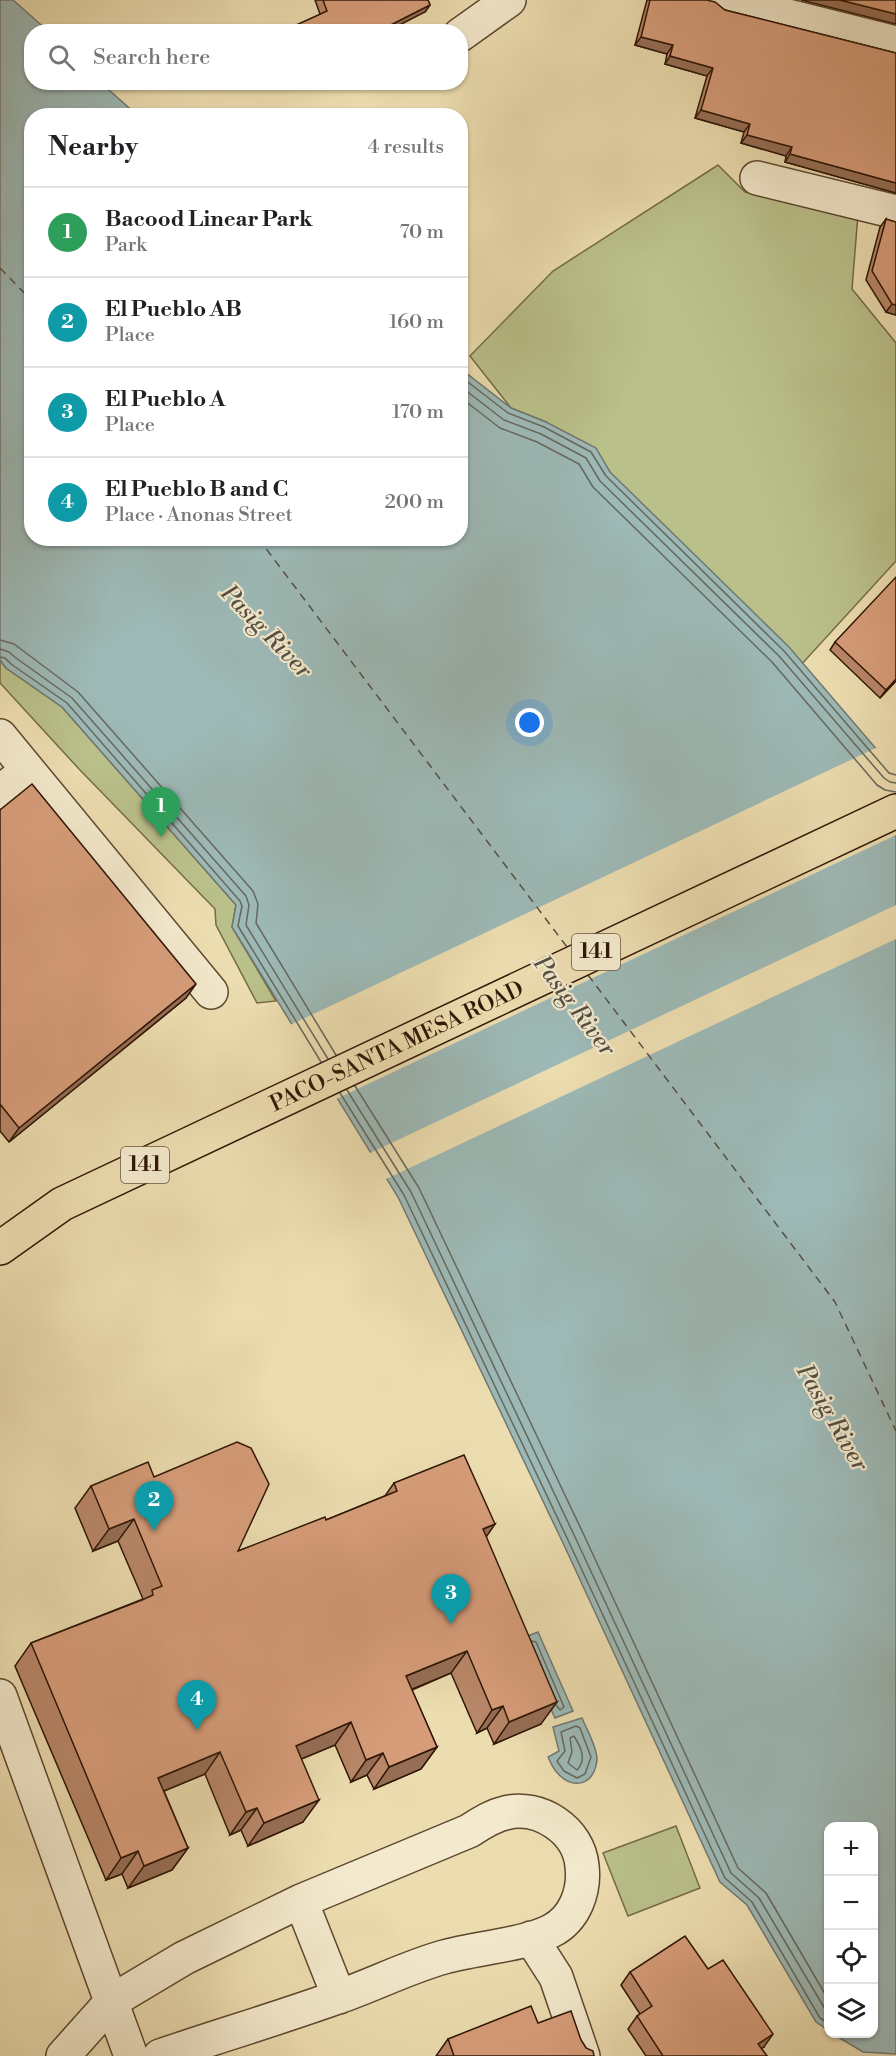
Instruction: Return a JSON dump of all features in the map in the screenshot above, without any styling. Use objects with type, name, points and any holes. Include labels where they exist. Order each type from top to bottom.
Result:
[{"type":"main road","name":"PACO-SANTA MESA ROAD","points":[[0,1248],[62,1204],[896,811]]},
{"type":"street","points":[[468,28],[509,0]]},
{"type":"street","points":[[724,0],[896,43]]},
{"type":"street","points":[[757,178],[896,212]]},
{"type":"street","points":[[0,736],[211,992]]},
{"type":"street","points":[[0,792],[28,770]]},
{"type":"street","points":[[0,1696],[131,2056]]},
{"type":"street","points":[[63,2056],[112,2001],[184,1958],[301,1901],[469,1831],[486,1820],[506,1813],[527,1812],[546,1817],[563,1828],[575,1844],[582,1863],[583,1883],[578,1902],[567,1918],[552,1931],[531,1938],[443,1957],[339,1997],[160,2056]]},
{"type":"street","points":[[301,1901],[339,1997]]},
{"type":"street","points":[[531,1938],[556,1977],[583,2056]]},
{"type":"green space","points":[[718,165],[745,192],[858,214],[852,289],[896,343],[896,561],[800,666],[546,422],[511,408],[470,356],[553,271]]},
{"type":"green space","points":[[0,660],[6,668],[62,707],[236,905],[232,927],[276,1001],[257,1003],[216,925],[215,909],[79,769],[0,683]]},
{"type":"green space","points":[[676,1826],[700,1888],[628,1916],[603,1853]]},
{"type":"water","name":"Pasig River","points":[[0,0],[13,0],[40,24],[24,24],[24,90],[109,90],[129,108],[24,108],[24,546],[468,546],[468,374],[511,408],[546,422],[596,448],[610,472],[789,647],[896,772],[896,2054],[863,2052],[840,2038],[878,2038],[878,1822],[824,1822],[824,2027],[816,2022],[747,1905],[720,1882],[563,1543],[398,1197],[232,927],[236,905],[62,707],[6,668],[0,660]]},
{"type":"water","points":[[538,1632],[573,1711],[555,1718],[520,1639]]},
{"type":"water","points":[[582,1718],[594,1744],[597,1759],[592,1775],[581,1783],[574,1783],[561,1777],[548,1757],[559,1751],[553,1727]]},
{"type":"pier","points":[[878,747],[896,768],[896,835],[334,1100],[288,1026]]},
{"type":"pier","points":[[896,905],[896,939],[384,1180],[368,1154]]},
{"type":"building","points":[[323,0],[428,0],[430,5],[393,24],[299,24],[327,11]]},
{"type":"building","points":[[650,0],[707,0],[715,2],[725,10],[896,53],[896,183],[790,154],[792,147],[747,135],[750,124],[701,110],[713,68],[670,56],[673,45],[641,37]]},
{"type":"building","points":[[840,0],[896,0],[896,14]]},
{"type":"building","points":[[886,219],[896,222],[896,305],[892,304],[872,271]]},
{"type":"building","points":[[896,577],[896,679],[886,690],[835,642]]},
{"type":"building","points":[[32,784],[196,984],[19,1128],[0,1104],[0,810]]},
{"type":"building","points":[[237,1442],[251,1448],[269,1484],[238,1551],[325,1517],[326,1520],[397,1491],[394,1483],[464,1455],[495,1524],[483,1529],[557,1702],[509,1722],[503,1706],[492,1710],[467,1651],[406,1676],[437,1747],[389,1767],[383,1753],[366,1760],[351,1722],[296,1746],[319,1800],[264,1823],[257,1808],[246,1812],[220,1752],[158,1778],[188,1848],[144,1866],[138,1851],[121,1858],[31,1643],[142,1600],[153,1595],[152,1590],[162,1586],[134,1519],[109,1529],[91,1486],[148,1462],[154,1477]]},
{"type":"building","points":[[685,1936],[708,1969],[723,1960],[773,2034],[758,2044],[767,2056],[663,2056],[637,2016],[652,2006],[630,1972]]},
{"type":"building","points":[[531,2006],[538,2023],[571,2011],[581,2040],[586,2048],[593,2051],[594,2056],[454,2056],[448,2039]]},
{"type":"ferry route","points":[[0,268],[24,293]]},
{"type":"ferry route","points":[[264,546],[567,947]]},
{"type":"ferry route","points":[[588,975],[835,1302],[896,1431]]},
{"type":"place","name":"Bacood Linear Park","points":[[161,837]]},
{"type":"place","name":"El Pueblo AB","points":[[154,1531]]},
{"type":"place","name":"El Pueblo A","points":[[451,1624]]},
{"type":"place","name":"El Pueblo B and C","points":[[197,1730]]}]
